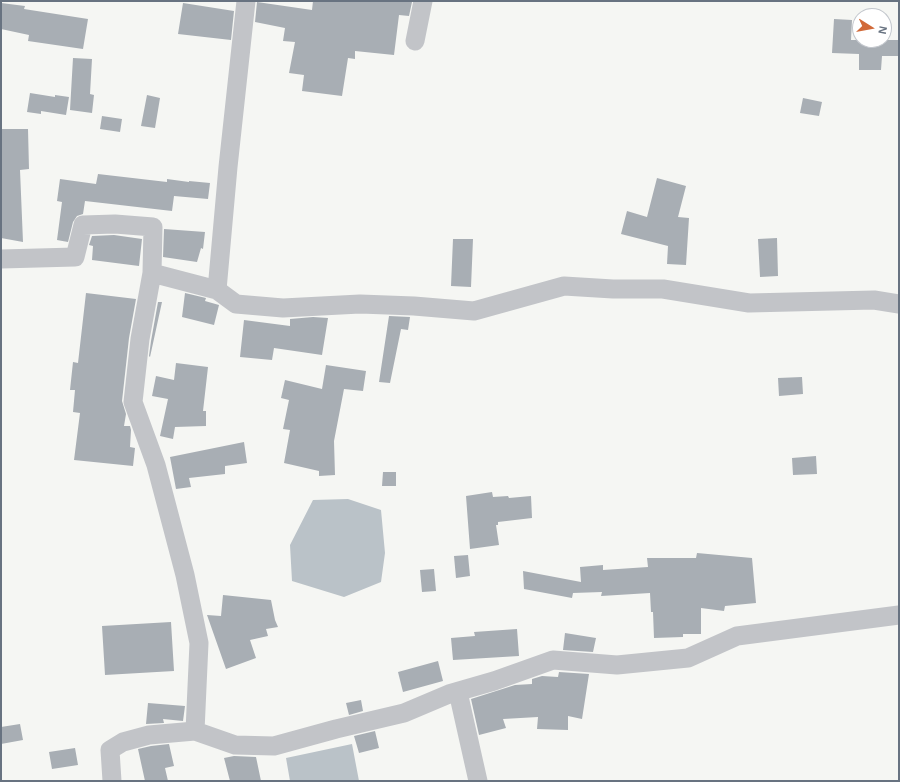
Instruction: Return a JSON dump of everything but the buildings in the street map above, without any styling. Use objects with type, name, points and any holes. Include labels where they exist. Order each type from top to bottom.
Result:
[{"type":"street","points":[[217,290],[228,167],[246,1]]},
{"type":"street","points":[[415,41],[424,1]]},
{"type":"street","points":[[1,259],[75,257],[83,224],[122,224],[153,227],[152,273],[140,339],[133,402],[156,465],[185,575],[199,643],[195,731]]},
{"type":"street","points":[[152,273],[217,290],[236,304],[284,308],[360,304],[414,306],[474,311],[564,286],[613,289],[663,289],[749,303],[874,300],[899,304]]},
{"type":"street","points":[[112,781],[110,750],[123,742],[149,735],[195,731],[234,745],[274,746],[336,729],[404,713],[458,692],[552,660],[618,665],[688,658],[737,636],[899,616]]},
{"type":"street","points":[[458,692],[478,781]]},
{"type":"shaded area","points":[[348,499],[381,510],[385,553],[381,582],[344,597],[292,581],[290,545],[313,500]]},
{"type":"shaded area","points":[[352,744],[359,781],[290,781],[286,758]]}]
